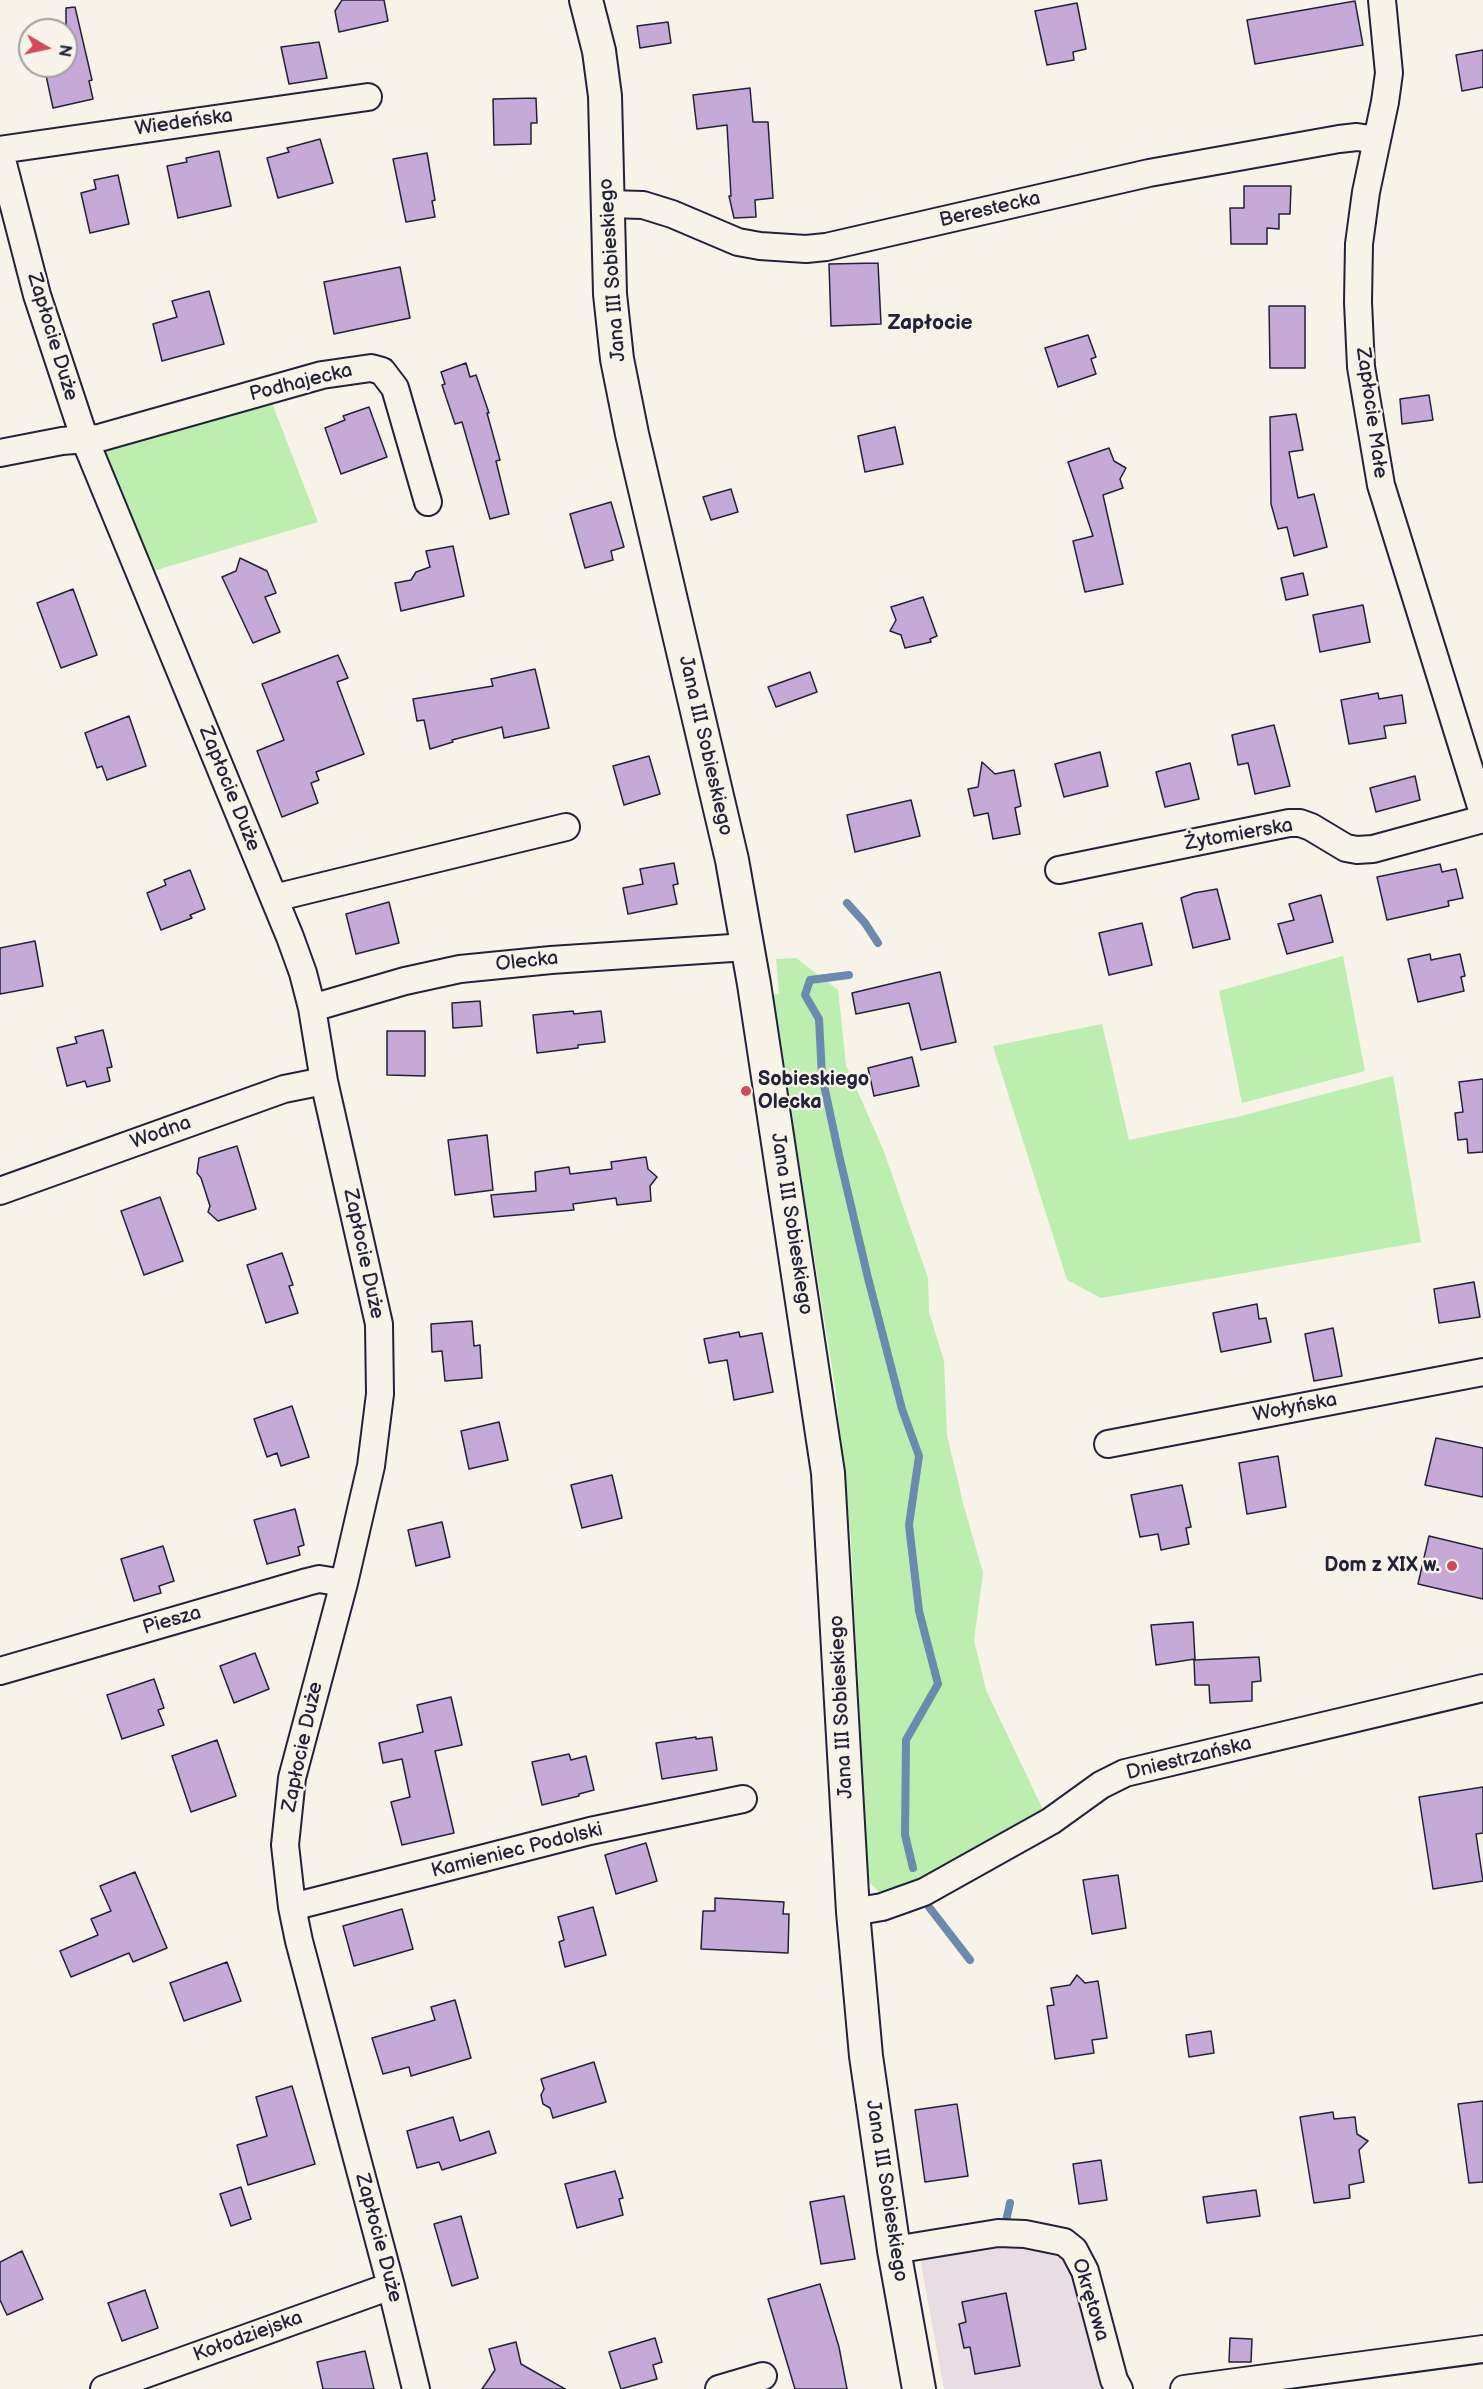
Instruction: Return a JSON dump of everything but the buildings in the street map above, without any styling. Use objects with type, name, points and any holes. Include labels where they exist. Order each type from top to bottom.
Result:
[{"type":"street","name":"Jana III Sobieskiego","points":[[586,0],[599,51],[605,96],[610,294],[617,359],[632,434],[732,860],[794,1235],[828,1473],[853,1912],[866,2056],[894,2250],[919,2389]]},
{"type":"street","name":"Zapłocie Małe","points":[[1382,0],[1389,73],[1365,192],[1359,244],[1358,302],[1361,367],[1381,485],[1483,813]]},
{"type":"street","name":"Wiedeńska","points":[[0,151],[368,97]]},
{"type":"street","name":"Berestecka","points":[[608,204],[643,205],[672,213],[738,242],[806,249],[961,218],[1149,173],[1339,139],[1357,137],[1377,140]]},
{"type":"street","name":"Zapłocie Duże","points":[[0,151],[37,295],[85,440],[274,898],[303,974],[312,1008],[324,1081],[379,1324],[380,1394],[371,1466],[344,1583],[292,1779],[285,1845],[292,1907],[299,1941],[391,2286],[416,2389]]},
{"type":"street","name":"Podhajecka","points":[[0,453],[62,441],[99,438],[322,375],[371,368],[382,371],[395,388],[428,502]]},
{"type":"street","name":"Żytomierska","points":[[1059,870],[1288,823],[1300,823],[1311,827],[1346,848],[1357,850],[1373,849],[1483,819]]},
{"type":"street","points":[[274,898],[566,827]]},
{"type":"street","name":"Olecka","points":[[312,1008],[405,981],[460,969],[551,960],[747,947]]},
{"type":"street","name":"Wodna","points":[[0,1191],[284,1089],[324,1081]]},
{"type":"street","name":"Wołyńska","points":[[1108,1444],[1483,1372]]},
{"type":"street","name":"Piesza","points":[[0,1671],[307,1582],[319,1579],[344,1583]]},
{"type":"street","name":"Dniestrzańska","points":[[853,1912],[882,1907],[924,1892],[1051,1821],[1093,1791],[1125,1773],[1483,1688]]},
{"type":"street","name":"Kamieniec Podolski","points":[[292,1907],[590,1831],[743,1799]]},
{"type":"street","name":"Okrętowa","points":[[894,2250],[998,2233],[1025,2234],[1064,2242],[1074,2250],[1085,2271],[1113,2380],[1119,2389]]},
{"type":"street","name":"Kołodziejska","points":[[104,2389],[391,2286]]},
{"type":"street","points":[[1184,2389],[1483,2349]]},
{"type":"street","points":[[719,2389],[763,2376]]},
{"type":"shaded area","points":[[980,2241],[1071,2259],[1110,2389],[944,2389],[921,2263],[923,2257]]},
{"type":"green space","points":[[270,398],[318,522],[153,571],[105,455],[106,448]]},
{"type":"green space","points":[[1343,956],[1365,1071],[1242,1103],[1219,991]]},
{"type":"green space","points":[[796,958],[838,990],[846,1065],[883,1149],[928,1278],[929,1312],[944,1361],[947,1435],[983,1573],[974,1640],[986,1690],[1046,1816],[959,1866],[889,1893],[878,1891],[870,1883],[867,1871],[851,1540],[836,1392],[772,995],[779,994],[776,959]]},
{"type":"green space","points":[[1102,1024],[1129,1140],[1237,1117],[1393,1076],[1421,1242],[1101,1298],[1067,1280],[993,1046]]},
{"type":"waterway","points":[[847,903],[865,923],[878,943]]},
{"type":"waterway","points":[[849,975],[810,980],[805,995],[819,1019],[822,1076],[839,1155],[902,1409],[919,1456],[909,1525],[919,1611],[938,1684],[906,1740],[905,1835],[913,1868]]},
{"type":"waterway","points":[[929,1907],[970,1960]]},
{"type":"waterway","points":[[1006,2221],[1010,2203]]},
{"type":"place","name":"Sobieskiego Olecka","points":[[746,1091]]},
{"type":"place","name":"Dom z XIX w.","points":[[1452,1566]]},
{"type":"district","name":"Zapłocie","points":[[930,324]]}]
